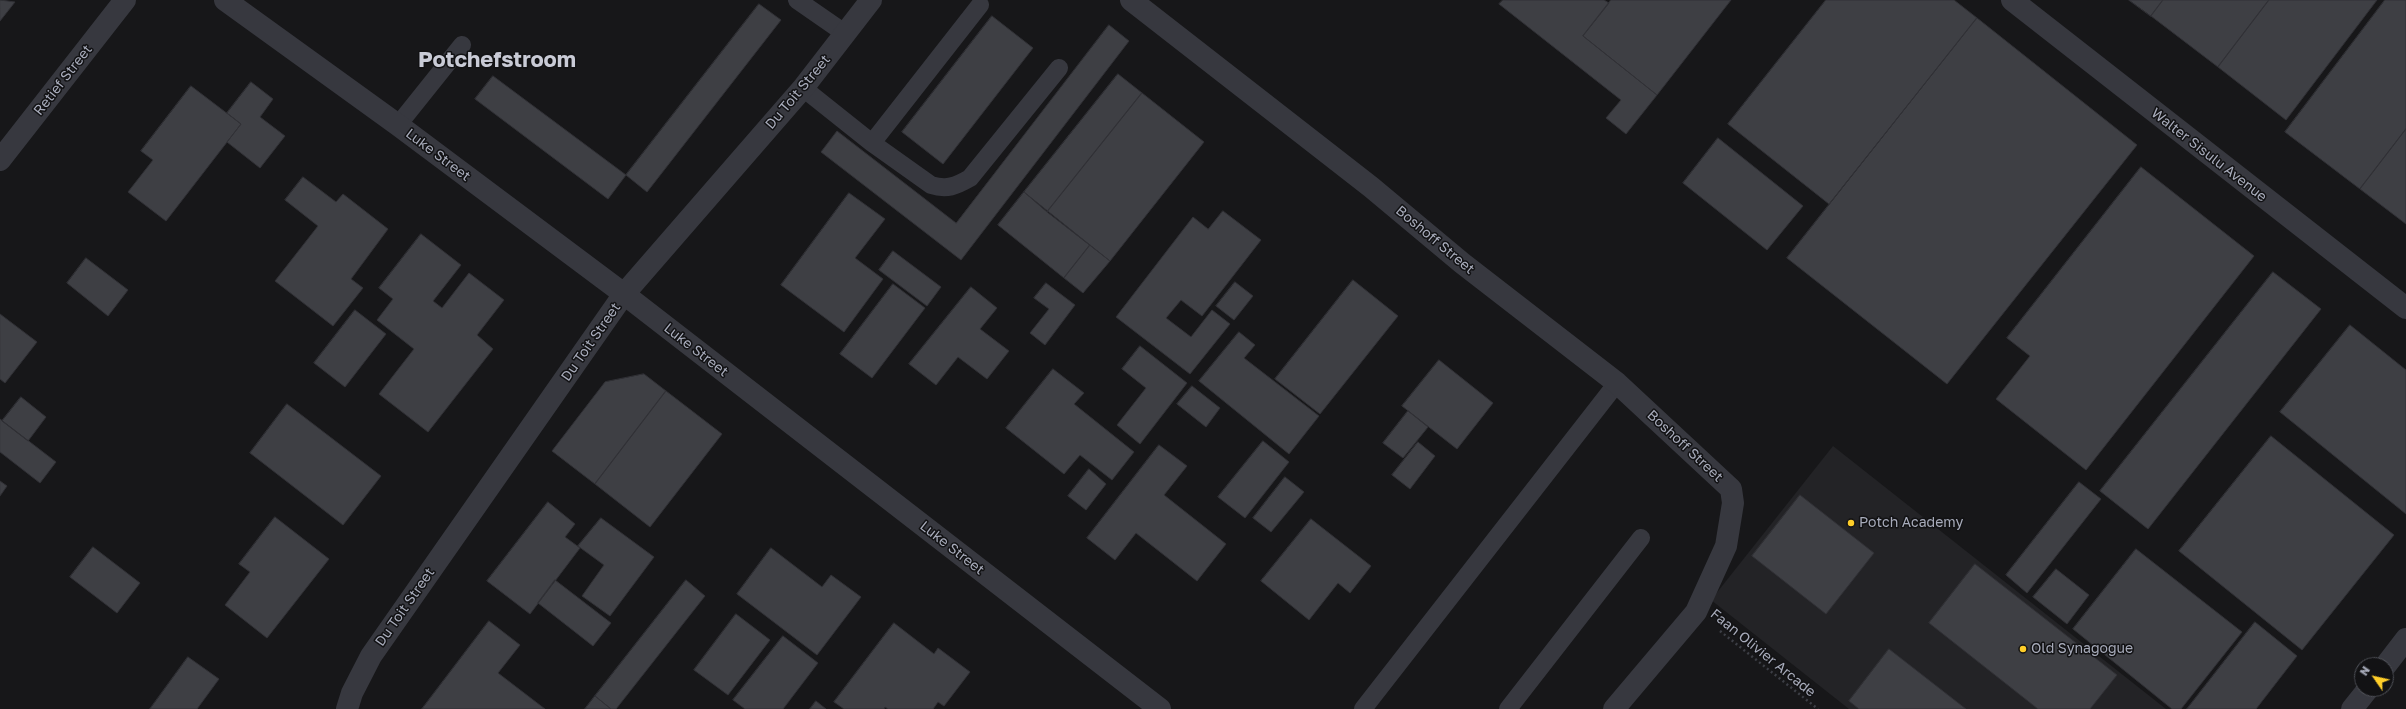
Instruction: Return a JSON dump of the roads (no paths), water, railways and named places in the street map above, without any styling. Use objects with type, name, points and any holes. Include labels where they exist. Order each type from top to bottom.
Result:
[{"type":"street","name":"Retief Street","points":[[0,160],[125,0]]},
{"type":"street","name":"Luke Street","points":[[225,0],[398,125],[624,294],[1160,709]]},
{"type":"street","name":"Du Toit Street","points":[[347,709],[352,693],[371,656],[624,294],[803,88],[871,0]]},
{"type":"street","name":"Boshoff Street","points":[[1130,0],[1371,187],[1462,263],[1617,383],[1731,489],[1732,503],[1726,546],[1696,612],[1614,709]]},
{"type":"street","name":"Walter Sisulu Avenue","points":[[2012,0],[2406,308]]},
{"type":"street","points":[[2392,657],[2406,639]]},
{"type":"street","points":[[2352,709],[2362,697]]},
{"type":"lane","points":[[797,0],[846,34]]},
{"type":"lane","points":[[872,142],[980,5]]},
{"type":"lane","points":[[398,125],[462,45]]},
{"type":"lane","points":[[803,88],[872,142],[931,185],[943,188],[956,186],[970,178],[1060,68]]},
{"type":"lane","points":[[1363,709],[1617,383]]},
{"type":"lane","points":[[1508,709],[1641,538]]},
{"type":"place","name":"Potch Academy","points":[[1851,523]]},
{"type":"place","name":"Old Synagogue","points":[[2023,649]]},
{"type":"district","name":"Potchefstroom","points":[[497,60]]}]
